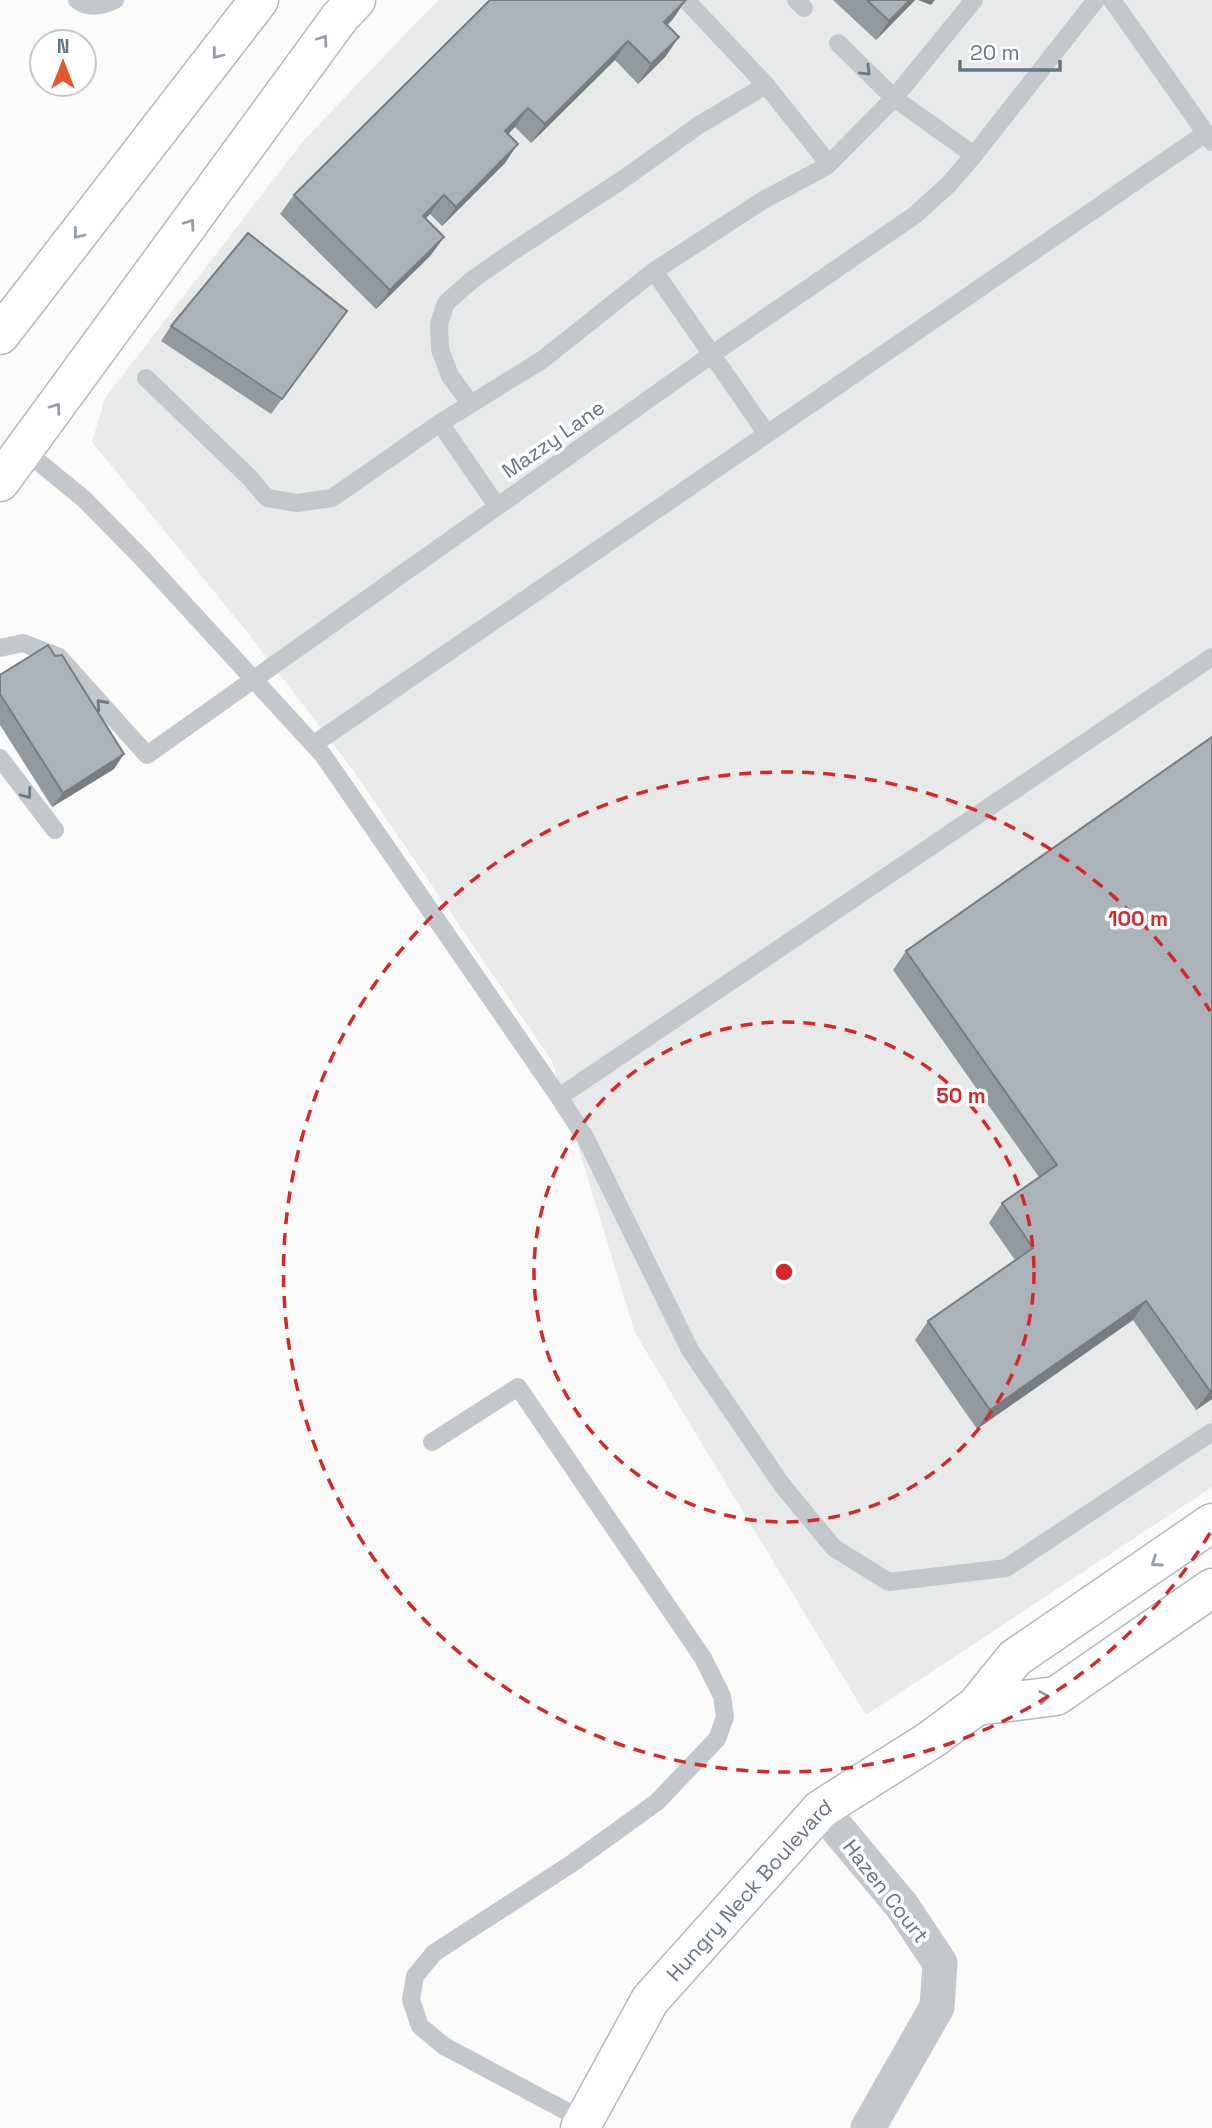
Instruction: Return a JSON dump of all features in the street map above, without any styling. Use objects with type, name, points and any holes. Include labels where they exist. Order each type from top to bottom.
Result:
[{"type":"main road","points":[[0,335],[259,0]]},
{"type":"main road","points":[[0,482],[340,17],[356,0]]},
{"type":"main road","name":"Hungry Neck Boulevard","points":[[581,2124],[650,2000],[821,1809],[932,1739],[976,1706],[1015,1658],[1212,1523]]},
{"type":"main road","name":"Hungry Neck Boulevard","points":[[976,1706],[1056,1696],[1212,1588]]},
{"type":"street","name":"Hazen Court","points":[[821,1809],[902,1906],[940,1962],[937,2007],[868,2128]]},
{"type":"lane","points":[[77,0],[82,4],[109,3]]},
{"type":"lane","points":[[686,0],[766,85],[829,164]]},
{"type":"lane","points":[[146,378],[249,477],[267,498],[297,503],[332,498],[440,423],[542,360],[654,271],[765,199],[829,164],[894,98],[974,0]]},
{"type":"lane","points":[[314,744],[767,434],[1209,137],[1099,0]]},
{"type":"lane","name":"Mazzy Lane","points":[[0,648],[23,643],[59,657],[147,755],[710,355],[915,215],[949,184],[974,155],[1099,0]]},
{"type":"lane","points":[[838,43],[894,98],[974,155]]},
{"type":"lane","points":[[471,404],[450,376],[440,348],[439,324],[446,303],[512,251],[625,178],[699,125],[766,85]]},
{"type":"lane","points":[[654,271],[767,434]]},
{"type":"lane","points":[[440,423],[497,506]]},
{"type":"lane","points":[[24,450],[84,499],[255,678],[314,744],[585,1137],[690,1349],[782,1485],[834,1549],[889,1582],[1006,1568],[1212,1432]]},
{"type":"lane","points":[[559,1097],[1212,657]]},
{"type":"lane","points":[[0,758],[55,830]]},
{"type":"lane","points":[[432,1442],[518,1387],[703,1658],[722,1696],[725,1717],[717,1739],[657,1802],[571,1864],[434,1953],[415,1976],[411,2000],[420,2026],[444,2046],[581,2124]]},
{"type":"shaded area","points":[[438,0],[1212,0],[1212,1487],[866,1715],[635,1333],[552,1061],[353,770],[248,633],[92,442],[105,398],[304,140]]},
{"type":"building","points":[[490,0],[686,0],[664,22],[679,37],[651,64],[628,41],[545,124],[528,108],[505,131],[518,144],[456,207],[444,195],[423,216],[444,237],[390,290],[294,195]]},
{"type":"building","points":[[867,0],[910,0],[889,21]]},
{"type":"building","points":[[248,233],[347,311],[282,399],[171,326]]},
{"type":"building","points":[[48,645],[55,656],[62,655],[124,754],[63,793],[0,694],[0,675]]},
{"type":"building","points":[[1212,737],[1212,1389],[1210,1391],[1146,1301],[990,1410],[928,1321],[1033,1248],[1002,1203],[1057,1165],[906,951]]}]
